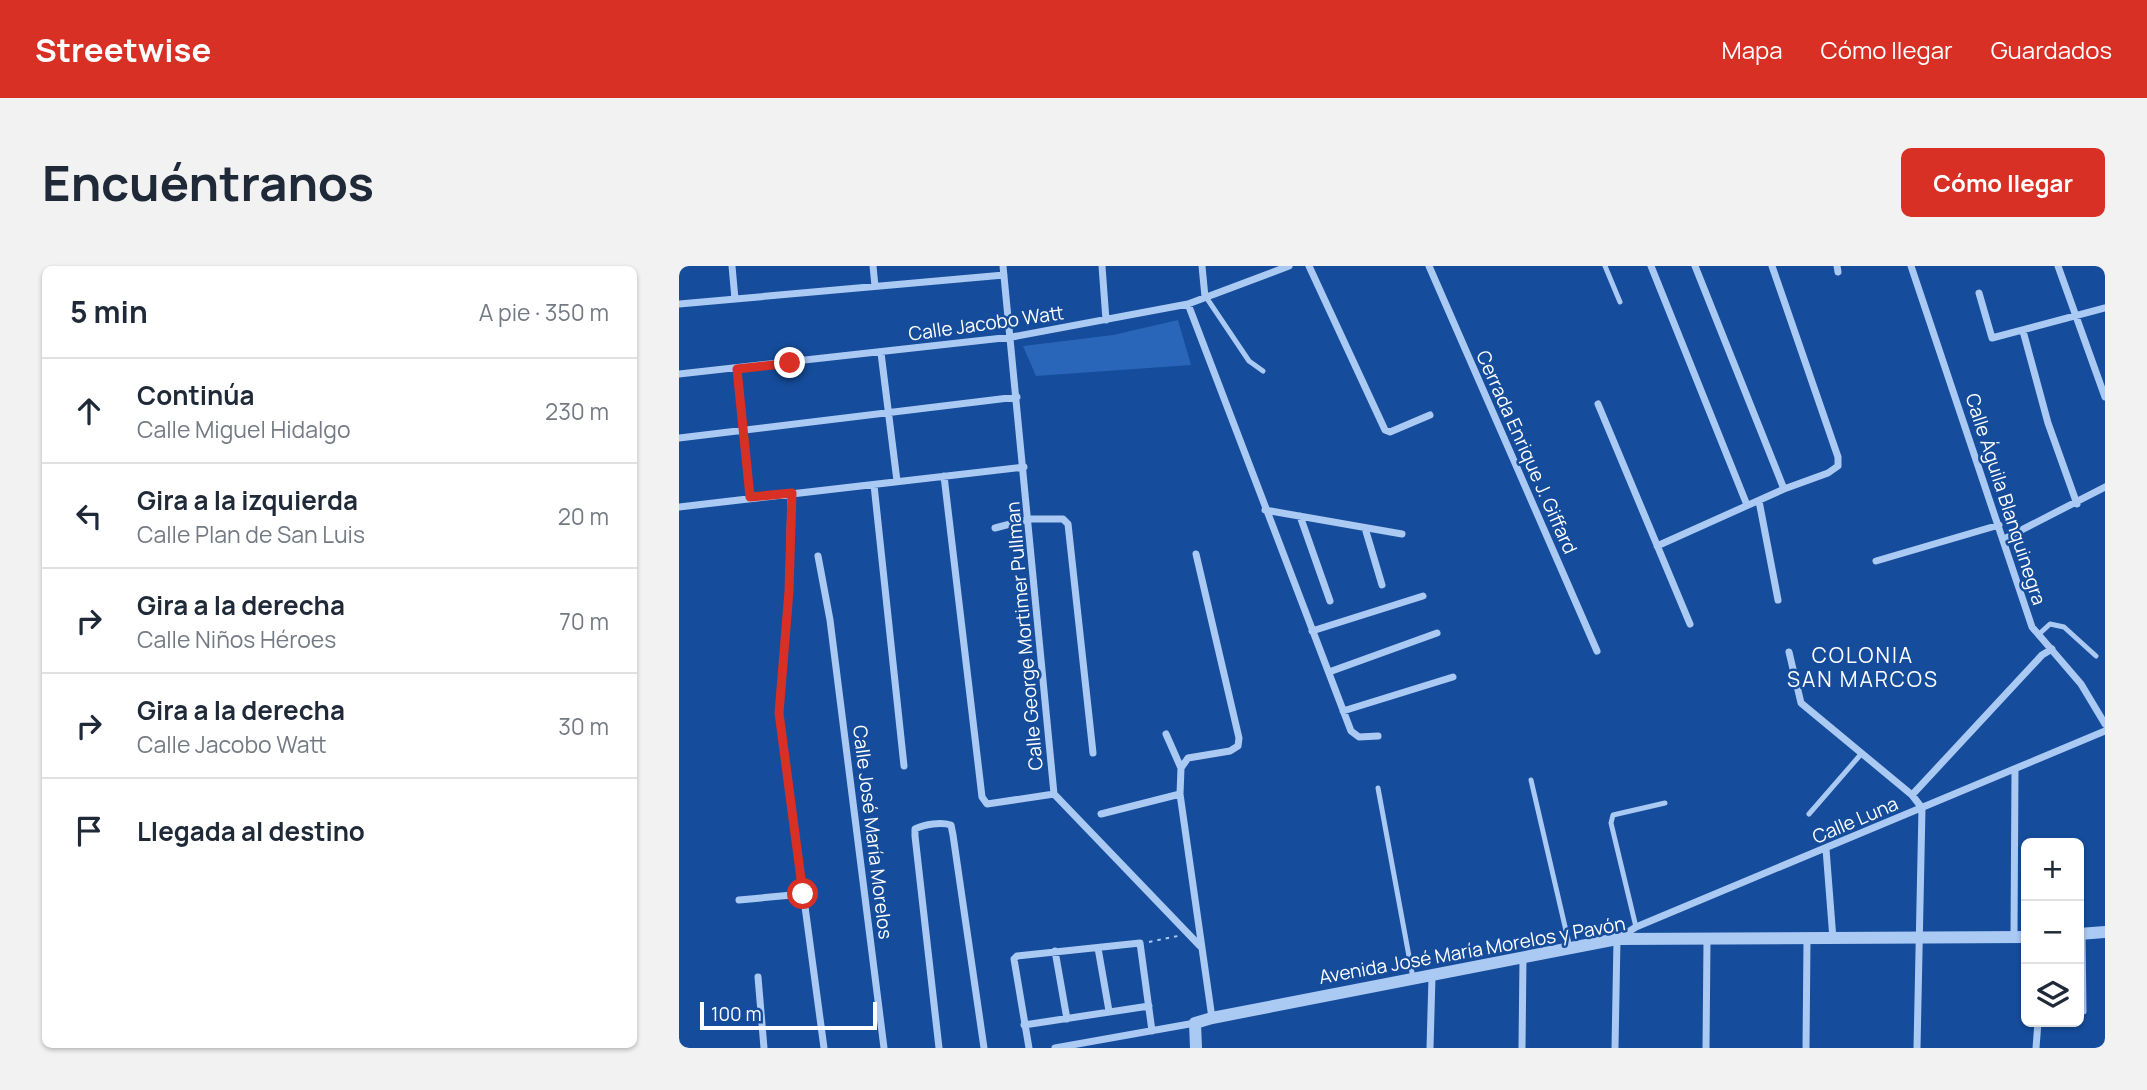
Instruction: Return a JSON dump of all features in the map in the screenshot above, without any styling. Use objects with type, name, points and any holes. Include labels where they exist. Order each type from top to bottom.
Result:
[{"type":"street","points":[[732,266],[735,299]]},
{"type":"street","points":[[873,266],[875,286]]},
{"type":"street","name":"Calle George Mortimer Pullman","points":[[1003,266],[1012,337],[1054,793],[1200,947]]},
{"type":"street","points":[[1102,266],[1106,320]]},
{"type":"street","points":[[1202,266],[1205,297]]},
{"type":"street","name":"Calle Jacobo Watt","points":[[679,374],[1012,337],[1188,304],[1289,266]]},
{"type":"street","points":[[1309,266],[1385,430],[1391,432],[1430,415]]},
{"type":"street","name":"Cerrada Enrique J. Giffard","points":[[1429,266],[1597,651]]},
{"type":"street","points":[[1651,266],[1747,505]]},
{"type":"street","points":[[1695,266],[1784,489]]},
{"type":"street","points":[[1657,546],[1784,489],[1828,473],[1838,466],[1838,457],[1772,266]]},
{"type":"street","name":"Calle Águila Blanquinegra","points":[[1911,266],[2032,627],[2081,684],[2105,724]]},
{"type":"street","points":[[2058,266],[2105,397]]},
{"type":"street","points":[[679,304],[1004,275]]},
{"type":"street","points":[[1979,293],[1992,338],[2105,308]]},
{"type":"street","points":[[1188,304],[1351,732],[1359,737],[1378,736]]},
{"type":"street","points":[[2023,331],[2048,423],[2077,504]]},
{"type":"street","points":[[881,353],[897,481]]},
{"type":"street","points":[[737,369],[750,497]]},
{"type":"street","points":[[679,438],[1017,397]]},
{"type":"street","points":[[1598,404],[1690,624]]},
{"type":"street","points":[[679,507],[1024,467]]},
{"type":"street","points":[[944,476],[982,797],[987,804],[1001,804],[1054,793]]},
{"type":"street","points":[[874,485],[904,766]]},
{"type":"street","points":[[2004,539],[2077,504],[2105,487]]},
{"type":"street","points":[[792,493],[789,591],[779,713],[824,1048]]},
{"type":"street","points":[[1759,501],[1778,600]]},
{"type":"street","points":[[1265,510],[1402,534]]},
{"type":"street","points":[[1300,516],[1330,601]]},
{"type":"street","points":[[995,528],[1029,519],[1063,519],[1068,524],[1093,753]]},
{"type":"street","points":[[1876,561],[1999,525]]},
{"type":"street","points":[[1365,528],[1382,585]]},
{"type":"street","points":[[1181,768],[1188,758],[1230,751],[1238,746],[1240,738],[1196,554]]},
{"type":"street","name":"Calle José María Morelos","points":[[818,556],[829,620],[884,1048]]},
{"type":"street","points":[[1312,631],[1423,596]]},
{"type":"street","points":[[1329,672],[1437,632]]},
{"type":"street","points":[[1912,795],[2042,656],[2052,649]]},
{"type":"street","points":[[1789,652],[1801,703],[1912,795],[1922,808],[1917,1048]]},
{"type":"street","points":[[1343,711],[1454,677]]},
{"type":"street","name":"Calle Luna","points":[[1617,939],[1636,927],[2105,730]]},
{"type":"street","points":[[1166,734],[1181,768],[1180,794],[1212,1018]]},
{"type":"street","points":[[2015,769],[2020,937]]},
{"type":"street","points":[[1101,814],[1180,794]]},
{"type":"street","points":[[939,1048],[915,829],[945,823],[951,825],[953,835],[984,1048]]},
{"type":"street","points":[[1826,849],[1833,940]]},
{"type":"street","points":[[739,900],[803,894]]},
{"type":"street","points":[[2084,934],[2105,932]]},
{"type":"street","name":"Avenida José María Morelos y Pavón","points":[[1055,1048],[1195,1023],[1617,939],[1707,941],[2020,937]]},
{"type":"street","points":[[1615,1048],[1617,939]]},
{"type":"street","points":[[1806,1048],[1807,940]]},
{"type":"street","points":[[1706,1048],[1707,941]]},
{"type":"street","points":[[1029,1048],[1014,959],[1055,951],[1140,943],[1153,1031]]},
{"type":"street","points":[[1098,948],[1109,1011]]},
{"type":"street","points":[[1055,951],[1067,1019]]},
{"type":"street","points":[[1522,1048],[1523,957]]},
{"type":"street","points":[[758,977],[764,1048]]},
{"type":"street","points":[[1430,1048],[1432,977]]},
{"type":"street","points":[[1024,1025],[1149,1006]]},
{"type":"street","points":[[1195,1023],[1196,1048]]},
{"type":"street","points":[[2036,1048],[2038,1027]]},
{"type":"lane","points":[[1605,266],[1620,302]]},
{"type":"lane","points":[[1205,297],[1249,362],[1263,371]]},
{"type":"lane","points":[[2038,635],[2050,624],[2064,627],[2096,656]]},
{"type":"lane","points":[[1809,814],[1862,753]]},
{"type":"lane","points":[[1531,780],[1570,948]]},
{"type":"lane","points":[[1378,788],[1413,980]]},
{"type":"lane","points":[[1636,927],[1611,823],[1613,815],[1625,810],[1665,803]]},
{"type":"path","points":[[1140,943],[1185,934]]},
{"type":"shaded area","points":[[1178,320],[1191,365],[1036,376],[1023,346],[1113,335]]},
{"type":"district","name":"COLONIA SAN MARCOS","points":[[1863,667]]},
{"type":"route","points":[[790,363],[737,369],[750,497],[792,493],[788,618],[779,690],[779,713],[803,894]]}]
